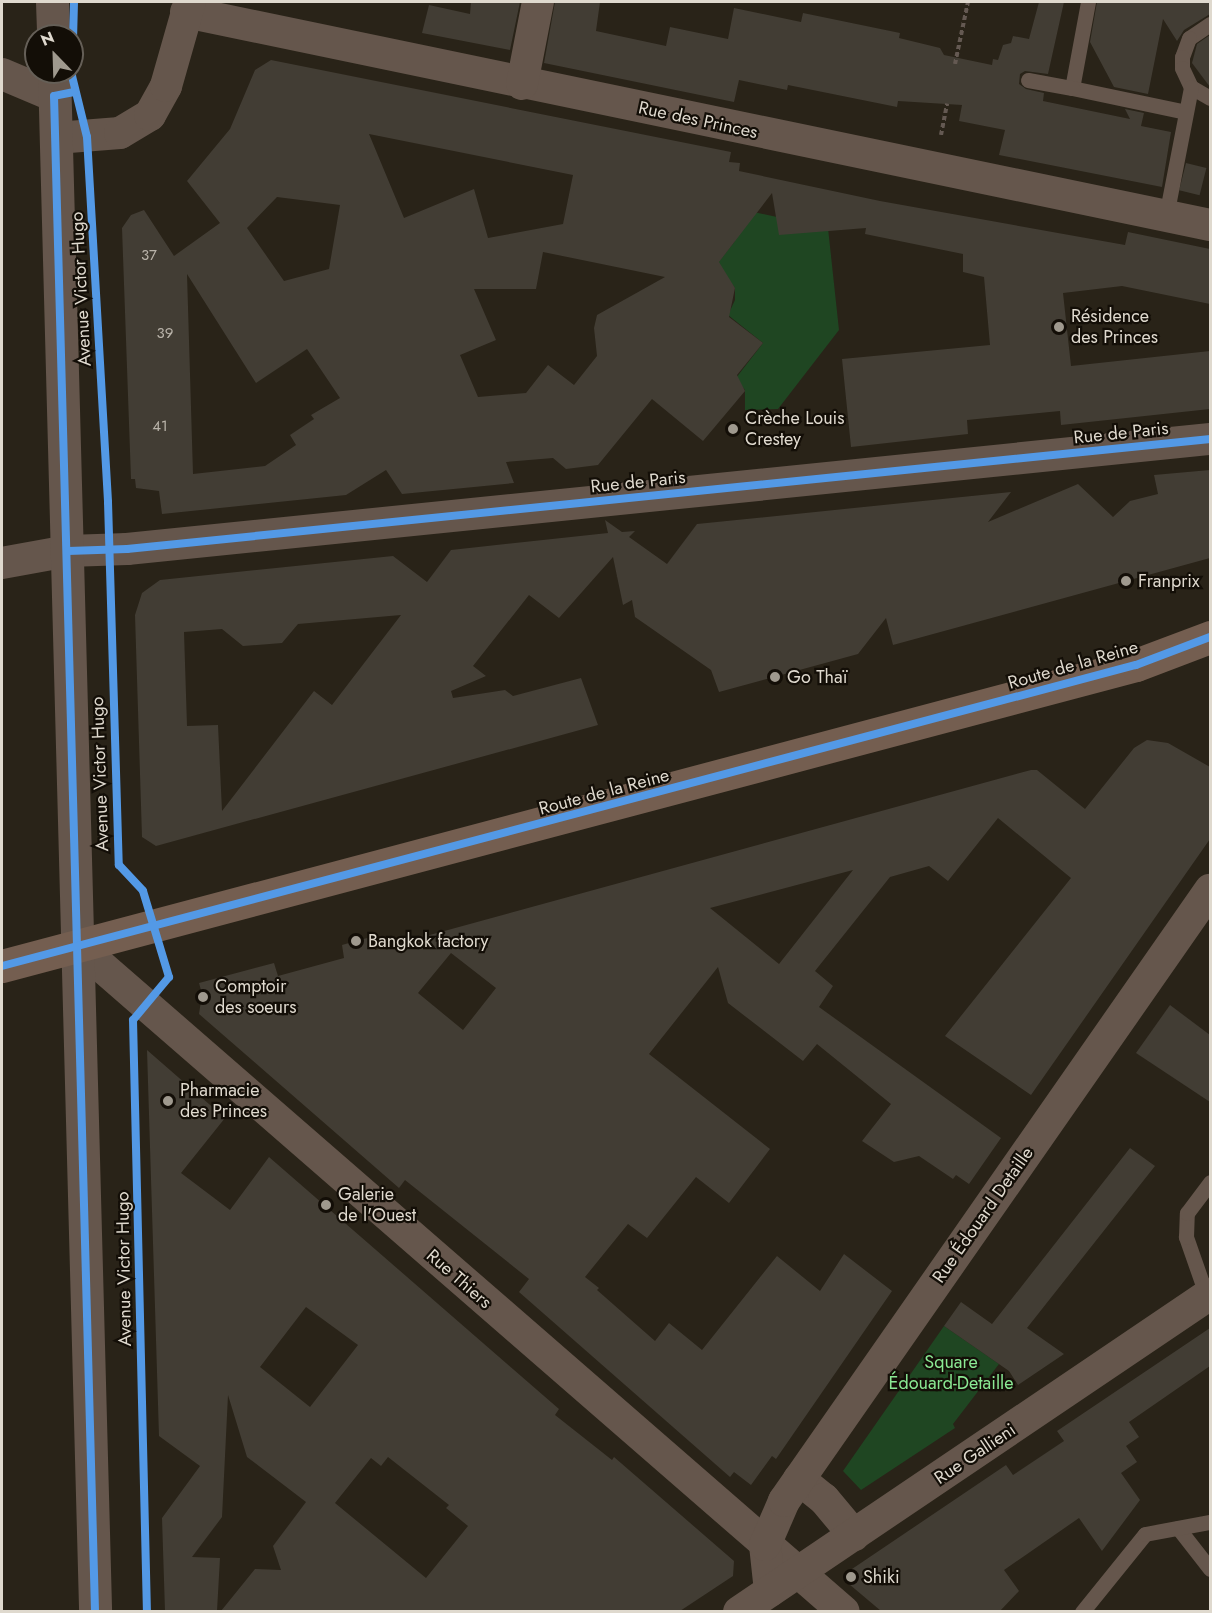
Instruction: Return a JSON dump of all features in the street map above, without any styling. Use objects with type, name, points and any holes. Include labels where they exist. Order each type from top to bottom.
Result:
[{"type":"main road","name":"Route de la Reine","points":[[1136,665],[1210,637]]},
{"type":"main road","name":"Route de la Reine","points":[[2,966],[1136,665],[1210,652]]},
{"type":"street","points":[[52,2],[53,24]]},
{"type":"street","points":[[522,84],[538,2]]},
{"type":"street","points":[[56,138],[120,134],[150,115],[166,86],[188,7]]},
{"type":"street","name":"Rue des Princes","points":[[188,7],[522,84],[1166,216],[1210,220]]},
{"type":"street","points":[[2,74],[24,78]]},
{"type":"street","name":"Avenue Victor Hugo","points":[[54,84],[95,1611]]},
{"type":"street","name":"Rue de Paris","points":[[2,563],[68,551],[127,549],[1210,439]]},
{"type":"street","name":"Rue Édouard Detaille","points":[[765,1545],[798,1479],[1210,890]]},
{"type":"street","name":"Rue Thiers","points":[[77,945],[765,1545],[844,1611]]},
{"type":"street","name":"Rue Gallieni","points":[[739,1611],[1209,1296]]},
{"type":"street","points":[[798,1479],[824,1499],[854,1535]]},
{"type":"street","points":[[765,1545],[770,1591]]},
{"type":"lane","points":[[1072,88],[1088,2]]},
{"type":"lane","points":[[1210,24],[1197,30],[1184,47],[1182,68],[1191,87],[1210,98]]},
{"type":"lane","points":[[1028,80],[1186,112]]},
{"type":"lane","points":[[1166,216],[1191,87]]},
{"type":"lane","points":[[1209,1296],[1186,1237],[1187,1213],[1210,1182]]},
{"type":"lane","points":[[1082,1611],[1145,1534],[1210,1521]]},
{"type":"lane","points":[[1178,1528],[1210,1569]]},
{"type":"path","points":[[956,64],[968,2]]},
{"type":"green space","points":[[726,206],[828,228],[839,330],[778,409],[745,410],[745,390],[736,378],[763,343],[728,315],[735,300],[735,288],[717,264],[735,241],[715,225]]},
{"type":"green space","name":"Square Édouard-Detaille","points":[[944,1326],[999,1364],[953,1424],[955,1428],[861,1490],[843,1471]]},
{"type":"building","points":[[471,2],[520,2],[510,50],[422,33],[429,5],[470,14]]},
{"type":"building","points":[[555,2],[600,2],[596,31],[666,46],[670,27],[728,39],[734,8],[801,22],[803,13],[900,33],[899,38],[940,48],[944,55],[992,65],[993,59],[998,60],[1003,45],[1011,43],[1013,36],[1029,39],[1039,2],[1064,2],[1048,74],[1025,71],[1020,74],[1019,84],[1026,89],[1044,93],[1043,101],[1130,119],[1125,109],[1144,113],[1141,126],[1171,132],[1162,187],[999,155],[1005,130],[959,121],[962,105],[898,101],[897,107],[788,85],[787,90],[739,80],[734,102],[544,63]]},
{"type":"building","points":[[1097,2],[1210,2],[1210,14],[1184,30],[1177,41],[1163,19],[1148,94],[1114,87],[1090,42]]},
{"type":"building","points":[[1210,35],[1210,87],[1192,63],[1197,44]]},
{"type":"building","points":[[271,60],[731,152],[729,162],[740,163],[739,171],[880,201],[1125,245],[1128,232],[1210,249],[1210,304],[1122,286],[1063,293],[1071,366],[1210,351],[1210,409],[1061,425],[1060,411],[967,420],[968,434],[851,447],[842,359],[990,345],[984,277],[963,272],[963,254],[865,234],[866,228],[779,235],[772,193],[719,262],[735,288],[729,317],[763,343],[737,375],[745,391],[703,441],[652,399],[598,465],[566,469],[553,458],[506,462],[514,483],[402,494],[386,470],[346,495],[162,514],[159,491],[136,488],[135,479],[131,479],[122,228],[131,215],[144,210],[174,256],[220,223],[187,181],[230,129],[255,70]],"holes":[[[369,134],[573,175],[563,224],[488,238],[474,189],[404,218]],[[277,197],[340,205],[329,269],[284,281],[247,228]],[[543,252],[665,277],[597,315],[594,328],[597,356],[574,385],[548,365],[526,393],[478,397],[460,355],[496,340],[474,289],[536,289]],[[187,274],[256,383],[307,349],[340,398],[311,415],[314,419],[290,435],[296,445],[265,466],[193,474]]]},
{"type":"building","points":[[1186,163],[1206,168],[1200,195],[1179,190]]},
{"type":"building","points":[[1210,470],[1210,558],[893,645],[886,618],[858,654],[719,692],[711,670],[635,617],[632,600],[623,605],[613,557],[559,618],[529,595],[473,666],[486,676],[451,691],[453,698],[505,690],[513,696],[581,678],[598,725],[156,846],[142,837],[135,615],[142,593],[160,580],[393,556],[427,582],[451,550],[608,533],[605,520],[622,532],[635,531],[629,537],[667,564],[697,524],[1011,492],[988,522],[1078,484],[1113,517],[1130,501],[1158,494],[1154,475]],"holes":[[[401,615],[332,705],[314,691],[222,811],[218,725],[187,726],[184,632],[222,629],[243,646],[282,643],[298,624]]]},
{"type":"building","points":[[1147,740],[1168,743],[1210,767],[1210,839],[1031,1095],[945,1036],[1071,878],[998,818],[948,881],[929,866],[890,877],[815,971],[833,986],[819,1007],[1001,1138],[969,1184],[956,1175],[953,1179],[919,1156],[894,1162],[862,1141],[891,1104],[817,1044],[803,1061],[728,1003],[718,967],[649,1054],[770,1149],[729,1203],[696,1177],[647,1238],[628,1224],[585,1277],[599,1288],[597,1290],[655,1341],[669,1323],[702,1350],[777,1256],[820,1291],[844,1254],[892,1291],[776,1459],[772,1456],[751,1485],[734,1472],[730,1477],[519,1292],[529,1279],[405,1180],[399,1188],[199,1014],[202,994],[199,983],[274,963],[278,976],[344,958],[342,945],[356,941],[371,937],[375,950],[1031,770],[1037,770],[1085,809],[1134,748]],"holes":[[[853,870],[779,964],[710,908]],[[451,953],[496,988],[463,1030],[418,993]]]},
{"type":"building","points":[[1170,1005],[1210,1035],[1210,1102],[1136,1053]]},
{"type":"building","points":[[147,1050],[225,1118],[181,1173],[230,1210],[269,1157],[559,1409],[555,1415],[612,1460],[614,1457],[734,1561],[733,1576],[680,1611],[221,1611],[255,1569],[281,1570],[273,1546],[306,1502],[247,1457],[228,1395],[222,1517],[192,1557],[220,1558],[217,1611],[165,1611],[162,1518],[200,1466],[159,1436]],"holes":[[[306,1307],[358,1345],[310,1407],[260,1367]],[[388,1457],[449,1505],[446,1508],[468,1526],[426,1578],[335,1503],[371,1458],[381,1466]]]},
{"type":"building","points":[[1130,1148],[1155,1166],[1027,1328],[1064,1354],[1018,1385],[1009,1371],[944,1326],[961,1302],[992,1324]]},
{"type":"building","points":[[1210,1328],[1210,1366],[1129,1422],[1139,1437],[1126,1446],[1137,1462],[1121,1473],[1140,1500],[1102,1551],[1079,1518],[1004,1570],[1019,1591],[1000,1611],[881,1611],[849,1584],[852,1569],[1006,1465],[1013,1475],[1064,1441],[1057,1431]]},
{"type":"cycle path","points":[[74,2],[72,76],[87,137],[108,502],[119,865],[143,891],[169,977],[133,1020],[147,1612]]},
{"type":"cycle path","points":[[74,92],[54,96],[95,1612]]},
{"type":"cycle path","points":[[68,551],[127,549],[1210,439]]},
{"type":"cycle path","points":[[2,966],[1136,665],[1210,637]]},
{"type":"place","name":"Résidence des Princes","points":[[1059,327]]},
{"type":"place","name":"Crèche Louis Crestey","points":[[733,429]]},
{"type":"place","name":"Franprix","points":[[1126,581]]},
{"type":"place","name":"Go Thaï","points":[[775,677]]},
{"type":"place","name":"Bangkok factory","points":[[356,941]]},
{"type":"place","name":"Comptoir des soeurs","points":[[203,997]]},
{"type":"place","name":"Pharmacie des Princes","points":[[168,1101]]},
{"type":"place","name":"Galerie de l'Ouest","points":[[326,1205]]},
{"type":"place","name":"Shiki","points":[[851,1577]]}]
